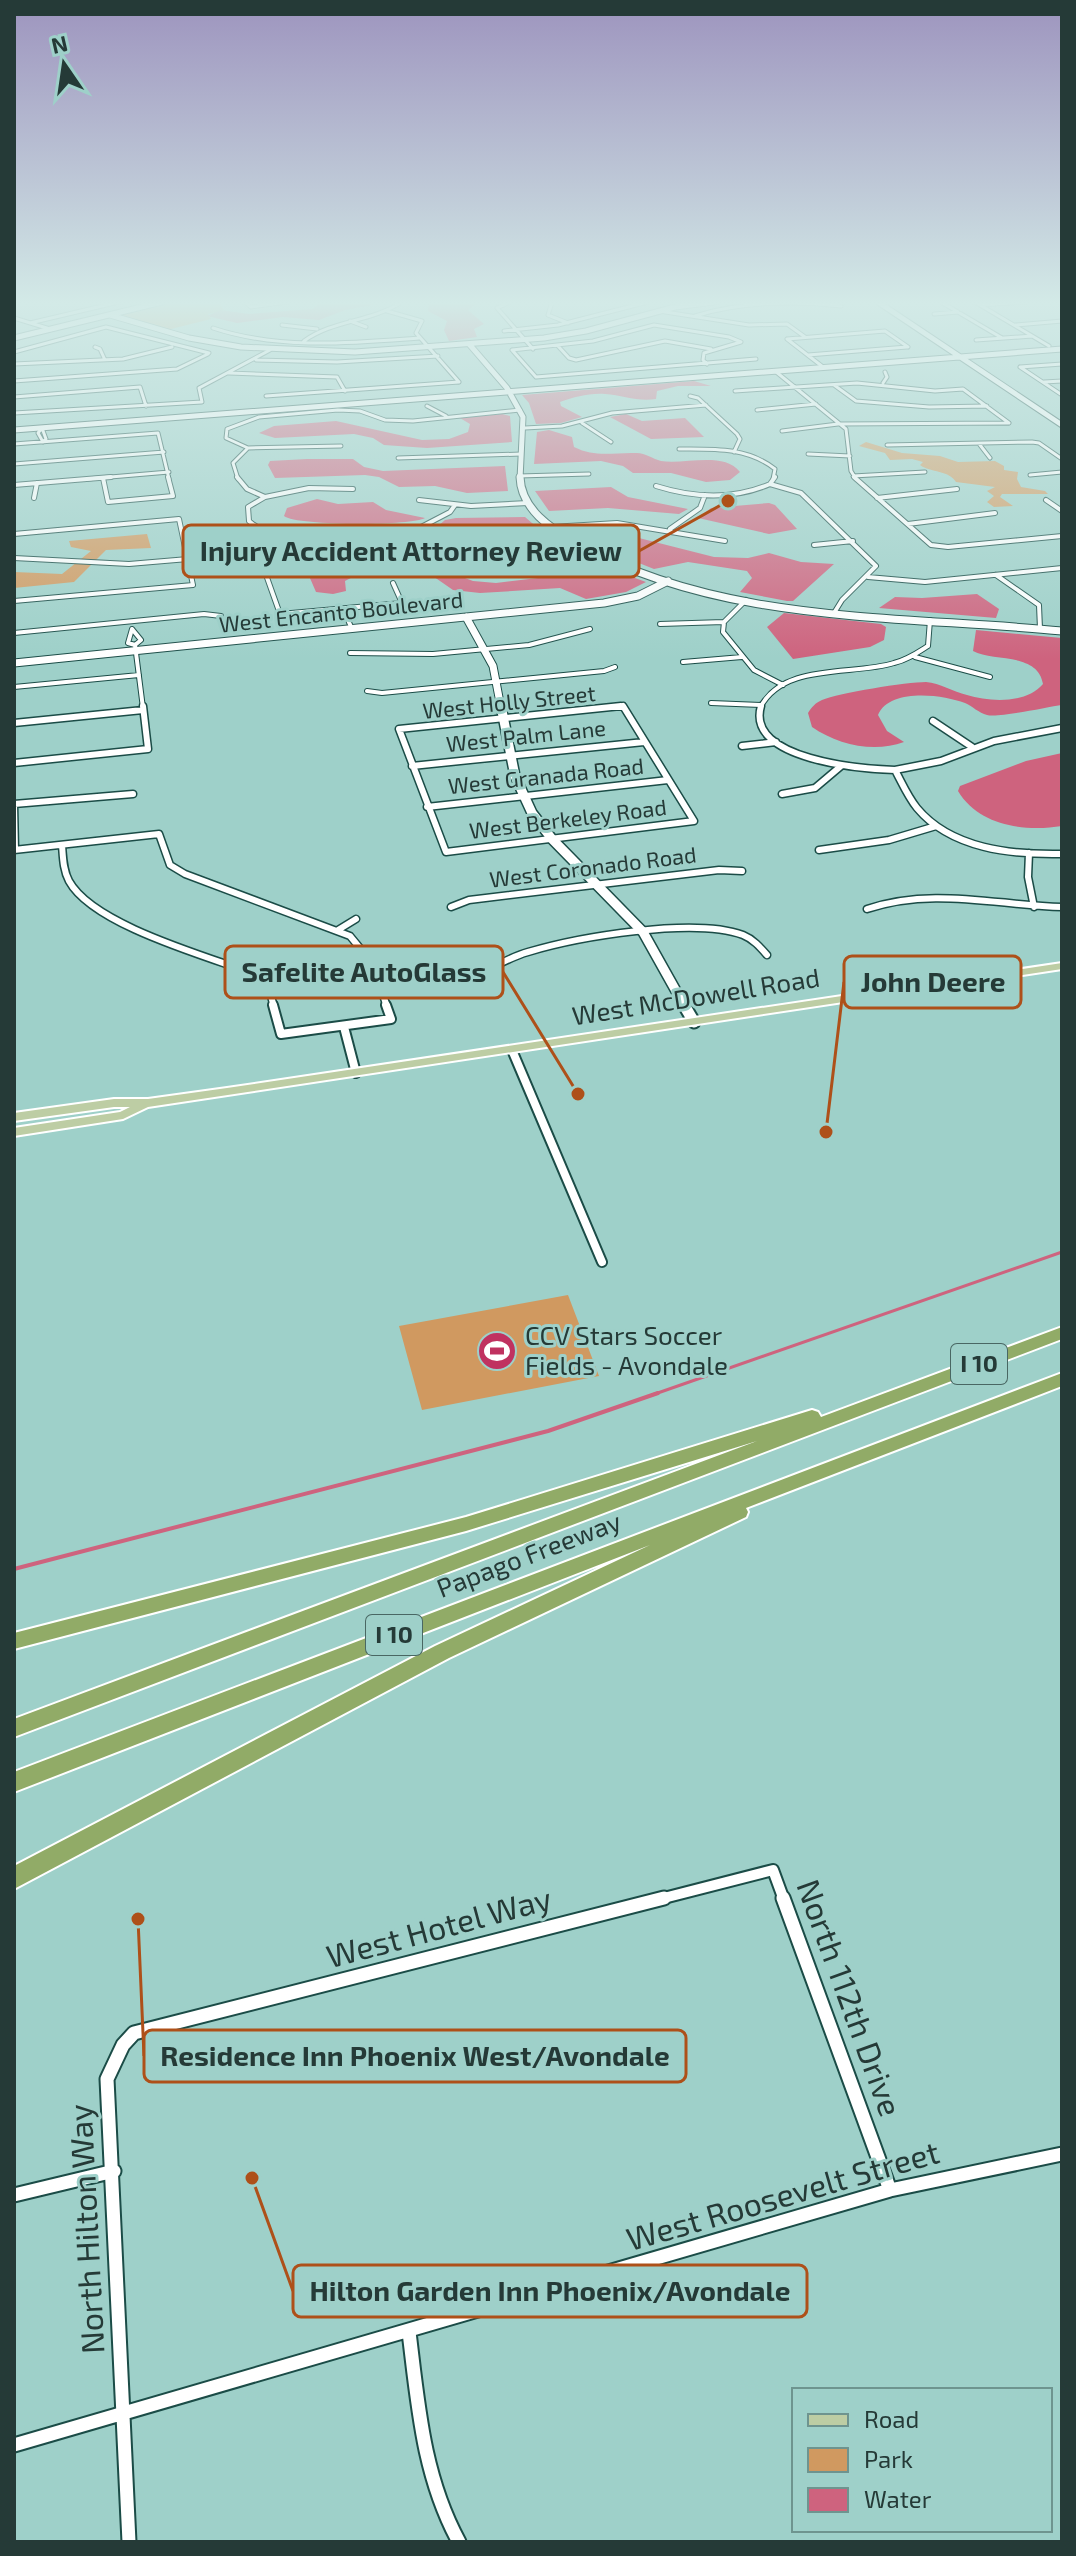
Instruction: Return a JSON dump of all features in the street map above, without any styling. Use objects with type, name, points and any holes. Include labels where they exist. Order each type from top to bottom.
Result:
[{"type":"highway","name":"Papago Freeway","points":[[14,1728],[1062,1333]]},
{"type":"highway","name":"Papago Freeway","points":[[14,1782],[1062,1379]]},
{"type":"highway","points":[[14,1641],[421,1537],[704,1452],[781,1425],[895,1395]]},
{"type":"highway","points":[[14,1878],[442,1652],[719,1524],[775,1490]]},
{"type":"main road","name":"West McDowell Road","points":[[14,1117],[114,1103],[148,1103],[1062,966]]},
{"type":"main road","name":"West McDowell Road","points":[[14,1132],[123,1115],[148,1103]]},
{"type":"street","points":[[14,430],[126,421]]},
{"type":"street","points":[[246,421],[227,429],[226,438],[248,448],[341,446]]},
{"type":"street","points":[[425,421],[432,427]]},
{"type":"street","points":[[523,421],[519,476],[528,503],[551,527],[588,550],[668,581],[746,600],[834,613],[1062,631]]},
{"type":"street","points":[[723,421],[740,439],[734,452]]},
{"type":"street","points":[[837,421],[849,435],[853,476],[938,547],[1062,536]]},
{"type":"street","points":[[782,431],[876,422],[918,426],[1009,423],[1007,421]]},
{"type":"street","points":[[525,428],[581,422],[611,442]]},
{"type":"street","points":[[42,428],[38,433],[43,442]]},
{"type":"street","points":[[14,444],[158,433],[173,496],[108,502],[103,478]]},
{"type":"street","points":[[887,445],[1039,443],[1062,459]]},
{"type":"street","points":[[980,445],[990,458]]},
{"type":"street","points":[[248,448],[233,463],[235,477],[242,487],[265,497]]},
{"type":"street","points":[[679,449],[734,452],[771,465],[776,475],[770,484]]},
{"type":"street","points":[[14,464],[164,452]]},
{"type":"street","points":[[398,458],[521,454]]},
{"type":"street","points":[[808,454],[850,456]]},
{"type":"street","points":[[14,485],[169,472]]},
{"type":"street","points":[[853,476],[925,472]]},
{"type":"street","points":[[1030,475],[1062,472]]},
{"type":"street","points":[[519,476],[589,474]]},
{"type":"street","points":[[34,498],[37,483]]},
{"type":"street","points":[[656,486],[705,495],[742,493],[770,484],[801,493],[876,566],[850,591],[834,613]]},
{"type":"street","points":[[353,489],[305,488],[265,497],[248,507],[247,517],[259,530],[299,538],[364,535],[441,543]]},
{"type":"street","points":[[877,498],[957,489]]},
{"type":"street","points":[[670,529],[700,508],[705,495]]},
{"type":"street","points":[[419,500],[455,505],[528,503]]},
{"type":"street","points":[[1046,500],[1062,511]]},
{"type":"street","points":[[400,538],[450,512],[455,505]]},
{"type":"street","points":[[908,524],[995,513]]},
{"type":"street","points":[[14,534],[179,519],[193,585],[14,601]]},
{"type":"street","points":[[551,527],[604,521],[670,529],[725,541]]},
{"type":"street","points":[[277,535],[264,547],[260,558],[280,614],[402,603],[393,583]]},
{"type":"street","points":[[814,545],[853,541]]},
{"type":"street","points":[[493,564],[538,561],[588,550]]},
{"type":"street","points":[[14,558],[129,564],[188,559]]},
{"type":"street","points":[[868,577],[925,582],[1062,568]]},
{"type":"street","points":[[996,575],[1039,605],[1040,629]]},
{"type":"street","name":"West Encanto Boulevard","points":[[14,663],[136,648],[615,602],[638,596],[668,581]]},
{"type":"street","points":[[746,600],[724,622],[723,632],[759,674],[783,685]]},
{"type":"street","points":[[343,609],[352,629]]},
{"type":"street","points":[[14,633],[204,614],[221,616]]},
{"type":"street","points":[[466,617],[485,649],[498,681],[511,756],[532,813],[552,839],[643,932],[694,1022]]},
{"type":"street","points":[[915,657],[928,646],[930,620]]},
{"type":"street","points":[[130,621],[132,629],[128,643],[136,648]]},
{"type":"street","points":[[660,624],[724,622]]},
{"type":"street","points":[[14,763],[148,749],[136,648],[141,640],[132,629]]},
{"type":"street","points":[[350,653],[433,654],[529,645],[590,629]]},
{"type":"street","points":[[129,637],[137,636]]},
{"type":"street","points":[[683,662],[742,657]]},
{"type":"street","points":[[990,677],[915,657],[807,677],[783,685],[761,705],[757,714],[776,742],[797,753],[841,766],[895,770],[941,761],[972,747],[1062,728]]},
{"type":"street","points":[[367,691],[382,693],[604,671],[615,667]]},
{"type":"street","points":[[14,687],[139,675]]},
{"type":"street","points":[[711,703],[761,705]]},
{"type":"street","name":"West Holly Street","points":[[412,766],[399,729],[623,706],[644,742]]},
{"type":"street","points":[[14,723],[143,710]]},
{"type":"street","points":[[933,721],[972,747]]},
{"type":"street","points":[[644,742],[668,780]]},
{"type":"street","name":"West Palm Lane","points":[[412,766],[644,742]]},
{"type":"street","points":[[742,746],[776,742]]},
{"type":"street","points":[[412,766],[427,807]]},
{"type":"street","points":[[782,794],[799,793],[824,785],[841,766]]},
{"type":"street","points":[[895,770],[917,808],[936,826],[986,846],[1029,853],[1062,854]]},
{"type":"street","name":"West Granada Road","points":[[427,807],[668,780]]},
{"type":"street","name":"West Berkeley Road","points":[[427,807],[446,852],[694,821],[668,780]]},
{"type":"street","points":[[62,845],[64,869],[70,885],[83,898],[116,920],[266,978],[281,1034],[391,1019],[373,964],[361,947],[338,930],[185,874],[170,865],[159,834],[14,850],[14,804],[133,794]]},
{"type":"street","points":[[819,850],[889,840],[936,826]]},
{"type":"street","points":[[1029,853],[1028,877],[1034,907]]},
{"type":"street","name":"West Coronado Road","points":[[451,907],[469,900],[719,870],[742,871]]},
{"type":"street","points":[[867,909],[905,897],[934,895],[1034,907],[1062,907]]},
{"type":"street","points":[[338,930],[356,919]]},
{"type":"street","points":[[477,975],[527,952],[567,942],[693,928],[719,929],[743,935],[767,955]]},
{"type":"street","points":[[344,1027],[356,1073]]},
{"type":"street","points":[[512,1050],[602,1262]]},
{"type":"street","name":"West Hotel Way","points":[[123,2045],[134,2033],[150,2028],[773,1870]]},
{"type":"street","name":"North 112th Drive","points":[[773,1870],[890,2190]]},
{"type":"street","name":"North Hilton Way","points":[[123,2045],[107,2079],[114,2171],[129,2542]]},
{"type":"street","name":"West Roosevelt Street","points":[[14,2445],[890,2190],[1062,2154]]},
{"type":"street","points":[[14,2195],[114,2171]]},
{"type":"street","points":[[409,2332],[428,2469],[444,2519],[459,2542]]},
{"type":"green space","points":[[866,442],[902,453],[940,456],[958,462],[995,461],[1004,466],[1004,470],[1018,472],[1021,487],[1048,494],[1002,494],[1000,497],[1013,506],[994,507],[987,502],[994,496],[987,491],[995,487],[956,482],[949,475],[924,468],[920,465],[923,462],[912,459],[890,460],[885,453],[859,446]]},
{"type":"green space","points":[[147,534],[151,548],[106,550],[74,582],[14,588],[14,572],[62,574],[91,551],[71,547],[69,541]]},
{"type":"green space","name":"CCV Stars Soccer Fields - Avondale","points":[[568,1295],[599,1376],[422,1410],[399,1326]]},
{"type":"water","points":[[337,421],[422,440],[449,439],[468,432],[470,424],[465,421],[510,421],[512,442],[427,448],[384,445],[373,438],[354,434],[275,438],[259,433],[274,426]]},
{"type":"water","points":[[535,421],[567,421],[561,423],[536,424]]},
{"type":"water","points":[[618,421],[688,421],[704,437],[651,439]]},
{"type":"water","points":[[549,430],[572,437],[574,447],[590,452],[640,453],[670,462],[714,460],[733,466],[740,472],[730,480],[706,482],[671,473],[633,473],[623,466],[601,461],[534,464],[537,432]]},
{"type":"water","points":[[353,459],[364,467],[383,471],[505,466],[508,491],[467,493],[435,486],[399,487],[379,477],[365,475],[275,478],[268,465],[270,461]]},
{"type":"water","points":[[611,487],[628,497],[688,509],[679,514],[608,508],[549,511],[535,491]]},
{"type":"water","points":[[317,499],[338,504],[373,502],[386,510],[425,518],[354,524],[309,522],[284,516],[287,508]]},
{"type":"water","points":[[775,505],[797,529],[769,534],[698,518],[711,508]]},
{"type":"water","points":[[525,517],[553,541],[525,548],[487,547],[474,533],[438,526],[445,520],[456,518]]},
{"type":"water","points":[[614,535],[639,538],[714,557],[748,558],[769,553],[801,562],[834,564],[793,601],[787,601],[740,592],[752,578],[747,571],[688,562],[654,569],[606,550],[586,537]]},
{"type":"water","points":[[368,550],[446,560],[454,574],[473,581],[496,583],[555,576],[599,565],[646,582],[626,592],[586,599],[560,588],[480,593],[453,590],[427,572],[404,567],[368,569],[345,581],[346,591],[333,594],[316,592],[300,555]]},
{"type":"water","points":[[977,594],[999,609],[996,618],[879,608],[895,597]]},
{"type":"water","points":[[784,613],[881,624],[886,627],[884,640],[870,647],[793,659],[767,627]]},
{"type":"water","points":[[976,630],[1062,638],[1062,705],[993,716],[943,697],[904,697],[884,706],[878,715],[887,731],[904,742],[881,747],[845,743],[812,727],[808,713],[816,704],[830,697],[857,691],[926,682],[962,694],[1007,700],[1036,691],[1043,684],[1033,667],[1024,662],[973,651]]},
{"type":"water","points":[[1062,753],[1062,826],[1033,828],[1004,824],[978,812],[958,791],[960,786],[1026,761]]},
{"type":"waterway","points":[[652,1395],[1062,1252]]},
{"type":"waterway","points":[[14,1569],[548,1431],[658,1393]]},
{"type":"place","name":"Injury Accident Attorney Review","points":[[728,501]]},
{"type":"place","name":"Safelite AutoGlass","points":[[578,1094]]},
{"type":"place","name":"John Deere","points":[[826,1132]]},
{"type":"place","name":"CCV Stars Soccer Fields - Avondale","points":[[497,1351]]},
{"type":"place","name":"Residence Inn Phoenix West/Avondale","points":[[138,1919]]},
{"type":"place","name":"Hilton Garden Inn Phoenix/Avondale","points":[[252,2178]]}]
